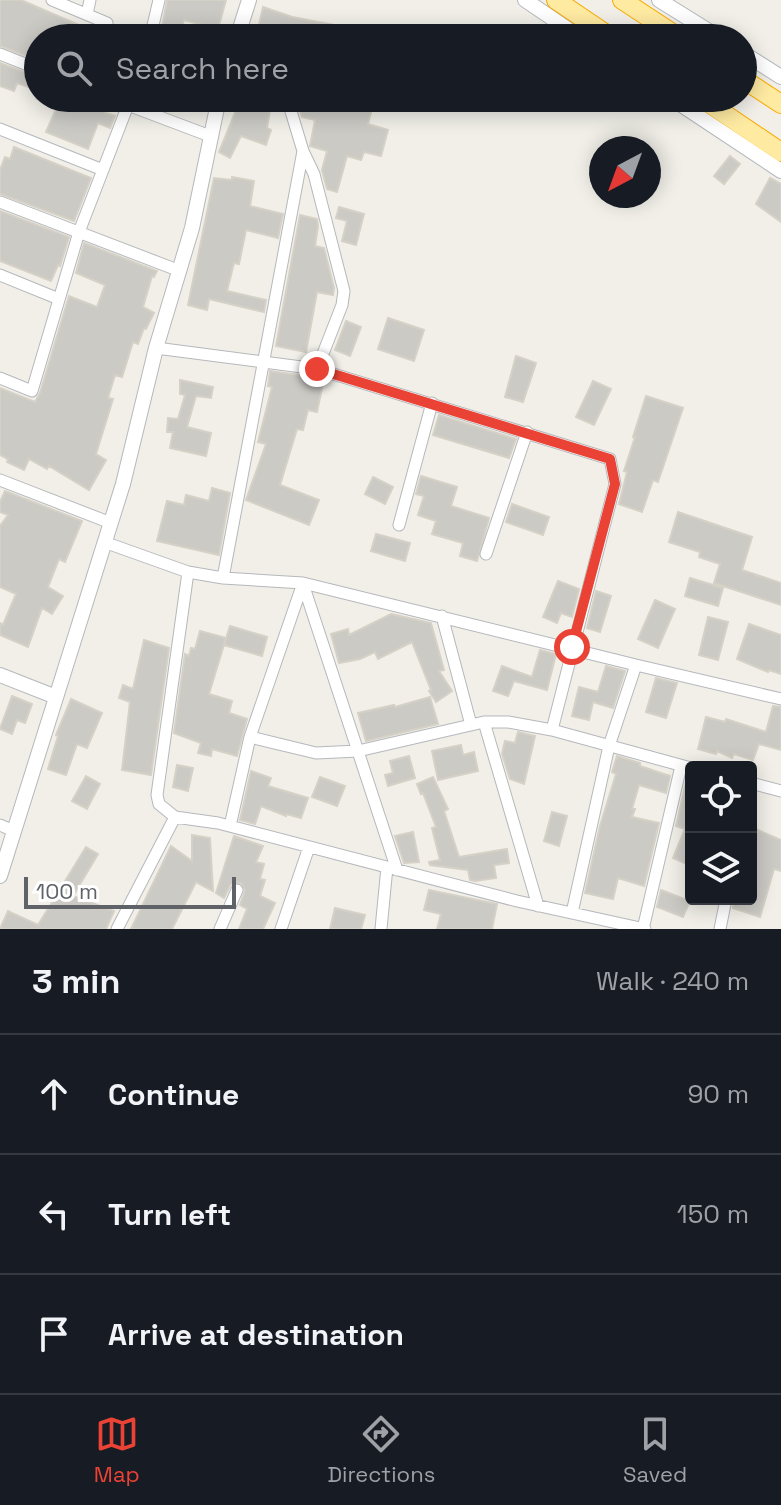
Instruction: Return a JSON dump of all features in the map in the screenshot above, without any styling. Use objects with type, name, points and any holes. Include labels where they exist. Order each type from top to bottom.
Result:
[{"type":"highway","points":[[556,0],[591,24]]},
{"type":"highway","points":[[622,0],[659,24]]},
{"type":"highway","points":[[757,88],[781,104]]},
{"type":"highway","points":[[722,112],[781,152]]},
{"type":"street","points":[[52,0],[107,24]]},
{"type":"street","points":[[87,14],[90,0]]},
{"type":"street","points":[[153,24],[159,0]]},
{"type":"street","points":[[241,24],[249,0]]},
{"type":"street","points":[[525,0],[560,24]]},
{"type":"street","points":[[659,0],[698,24]]},
{"type":"street","points":[[0,54],[24,63]]},
{"type":"street","points":[[757,62],[781,77]]},
{"type":"street","points":[[0,378],[32,391],[79,232],[129,112]]},
{"type":"street","points":[[154,112],[210,136]]},
{"type":"street","points":[[0,876],[7,828],[54,702],[123,484],[156,348],[192,228],[216,112]]},
{"type":"street","points":[[291,112],[314,174],[344,291],[342,305],[317,369]]},
{"type":"street","points":[[692,112],[781,171]]},
{"type":"street","points":[[0,129],[103,170]]},
{"type":"street","points":[[223,578],[261,362],[303,151]]},
{"type":"street","points":[[0,202],[180,271]]},
{"type":"street","points":[[0,275],[59,299]]},
{"type":"street","points":[[156,348],[317,369],[610,459],[615,484],[552,730]]},
{"type":"street","points":[[399,525],[432,403]]},
{"type":"street","points":[[486,554],[527,432]]},
{"type":"street","points":[[0,480],[111,523]]},
{"type":"street","points":[[104,542],[188,572],[223,578],[303,583],[781,699]]},
{"type":"street","points":[[188,572],[157,795],[159,804],[175,817],[230,826],[538,906],[643,929],[685,771]]},
{"type":"street","points":[[230,826],[250,737],[303,583]]},
{"type":"street","points":[[303,583],[358,751],[392,869],[381,929]]},
{"type":"street","points":[[442,616],[471,725]]},
{"type":"street","points":[[572,913],[609,746],[636,665]]},
{"type":"street","points":[[0,675],[54,702]]},
{"type":"street","points":[[0,686],[54,702]]},
{"type":"street","points":[[250,737],[316,753],[358,751],[484,722],[508,722],[552,730],[685,767]]},
{"type":"street","points":[[484,722],[538,906]]},
{"type":"street","points":[[757,786],[781,791]]},
{"type":"street","points":[[117,929],[175,817]]},
{"type":"street","points":[[281,929],[309,847]]},
{"type":"street","points":[[220,929],[237,890]]},
{"type":"street","points":[[720,929],[725,905]]},
{"type":"building","points":[[0,0],[21,0],[77,24],[24,24],[24,55],[0,46]]},
{"type":"building","points":[[167,0],[226,0],[219,24],[184,20],[183,24],[163,24]]},
{"type":"building","points":[[263,7],[292,17],[329,24],[259,24]]},
{"type":"building","points":[[0,63],[24,72],[24,85],[17,83],[14,91],[0,86]]},
{"type":"building","points":[[55,112],[105,112],[115,116],[110,128],[98,123],[88,149],[46,132]]},
{"type":"building","points":[[235,112],[270,112],[267,128],[271,130],[266,145],[241,136],[230,158],[219,152]]},
{"type":"building","points":[[300,112],[371,112],[368,124],[388,130],[381,156],[364,152],[361,160],[347,156],[337,192],[327,189],[322,170],[327,151],[310,146],[315,120],[302,117]]},
{"type":"building","points":[[14,147],[91,178],[74,221],[0,194],[0,170],[5,157],[10,159]]},
{"type":"building","points":[[730,156],[740,164],[724,184],[714,176]]},
{"type":"building","points":[[232,177],[254,181],[250,206],[283,214],[278,238],[246,230],[239,264],[234,263],[227,291],[266,300],[264,312],[209,299],[207,310],[188,305],[214,178],[232,180]]},
{"type":"building","points":[[770,178],[781,184],[781,222],[756,204]]},
{"type":"building","points":[[339,207],[364,214],[356,245],[342,241],[347,221],[336,218]]},
{"type":"building","points":[[0,211],[69,237],[60,266],[51,281],[0,261]]},
{"type":"building","points":[[300,215],[317,219],[315,246],[324,248],[334,288],[333,295],[317,292],[306,352],[276,346]]},
{"type":"building","points":[[84,243],[157,271],[152,276],[143,307],[154,313],[138,344],[133,342],[122,377],[115,375],[108,398],[113,399],[96,454],[106,460],[89,490],[49,466],[47,469],[29,459],[24,470],[0,455],[0,388],[35,402],[69,296],[97,307],[105,285],[76,273]]},
{"type":"building","points":[[388,318],[424,330],[414,361],[378,349]]},
{"type":"building","points":[[346,321],[361,327],[350,356],[335,350]]},
{"type":"building","points":[[516,356],[536,363],[523,402],[505,397]]},
{"type":"building","points":[[270,371],[323,383],[317,412],[308,410],[303,430],[297,429],[280,485],[319,500],[309,525],[246,500],[266,444],[258,442],[272,387],[268,386]]},
{"type":"building","points":[[180,380],[213,387],[211,398],[196,396],[187,427],[211,433],[206,456],[170,448],[173,432],[167,432],[168,418],[178,419],[185,395],[180,394]]},
{"type":"building","points":[[593,381],[611,389],[594,425],[576,417]]},
{"type":"building","points":[[646,396],[683,408],[658,482],[653,480],[642,512],[619,504],[627,472],[624,471]]},
{"type":"building","points":[[439,415],[516,439],[509,458],[433,435]]},
{"type":"building","points":[[421,476],[457,487],[451,506],[489,518],[477,561],[460,556],[463,543],[432,534],[436,521],[418,515],[424,496],[416,494]]},
{"type":"building","points":[[373,477],[393,487],[385,504],[365,494]]},
{"type":"building","points":[[212,488],[230,493],[219,555],[157,541],[167,501],[184,505],[186,495],[209,501]]},
{"type":"building","points":[[5,491],[82,521],[65,562],[59,559],[48,587],[63,596],[52,614],[42,608],[28,647],[0,635],[0,623],[3,625],[16,594],[0,587],[0,526],[8,515],[0,512],[0,502]]},
{"type":"building","points":[[512,504],[549,517],[543,535],[506,522]]},
{"type":"building","points":[[678,512],[752,537],[742,570],[781,583],[781,605],[714,583],[720,564],[699,557],[700,552],[669,542]]},
{"type":"building","points":[[376,534],[410,543],[405,561],[371,551]]},
{"type":"building","points":[[690,578],[723,588],[718,606],[685,596]]},
{"type":"building","points":[[558,581],[579,589],[572,617],[561,613],[557,623],[543,617]]},
{"type":"building","points":[[596,591],[611,596],[600,632],[587,628]]},
{"type":"building","points":[[655,600],[675,609],[658,648],[638,639]]},
{"type":"building","points":[[391,614],[431,623],[444,670],[439,671],[452,691],[436,702],[429,691],[412,642],[378,659],[375,652],[339,663],[331,634],[348,629],[349,635]]},
{"type":"building","points":[[708,617],[728,622],[718,660],[699,655]]},
{"type":"building","points":[[749,624],[781,635],[781,674],[737,659]]},
{"type":"building","points":[[230,626],[267,637],[262,656],[224,645]]},
{"type":"building","points":[[200,631],[226,638],[209,694],[232,701],[229,713],[247,719],[237,756],[212,749],[211,756],[198,753],[201,743],[174,733],[185,654],[189,656],[191,648],[195,649]]},
{"type":"building","points":[[144,640],[169,648],[151,775],[122,770],[130,702],[119,698],[123,685],[133,689]]},
{"type":"building","points":[[540,650],[556,654],[547,690],[514,681],[508,696],[493,691],[502,666],[532,677]]},
{"type":"building","points":[[606,666],[625,671],[613,708],[593,702],[589,720],[572,716],[579,687],[598,692]]},
{"type":"building","points":[[656,678],[677,683],[666,718],[646,712]]},
{"type":"building","points":[[12,696],[32,704],[25,723],[17,720],[12,734],[0,729]]},
{"type":"building","points":[[430,697],[438,724],[366,741],[358,713]]},
{"type":"building","points":[[71,699],[102,713],[87,748],[77,744],[66,775],[48,769],[56,735]]},
{"type":"building","points":[[773,706],[781,707],[781,750],[759,744],[753,760],[698,749],[706,717],[725,722],[726,719],[766,732]]},
{"type":"building","points":[[518,732],[535,736],[524,784],[510,779],[502,754],[505,741],[515,743]]},
{"type":"building","points":[[461,745],[463,755],[474,752],[478,771],[438,780],[432,751]]},
{"type":"building","points":[[409,756],[415,778],[388,786],[385,775],[393,773],[390,761]]},
{"type":"building","points":[[617,756],[670,776],[666,793],[639,785],[632,817],[659,823],[644,886],[618,878],[613,899],[585,893],[616,774],[612,772]]},
{"type":"building","points":[[177,765],[193,768],[188,791],[173,787]]},
{"type":"building","points":[[251,771],[271,778],[268,786],[308,798],[301,818],[261,806],[255,824],[240,820]]},
{"type":"building","points":[[86,776],[100,784],[87,809],[72,801]]},
{"type":"building","points":[[320,777],[345,786],[337,806],[312,797]]},
{"type":"building","points":[[433,777],[448,809],[444,811],[459,857],[507,849],[509,863],[494,865],[496,878],[475,881],[470,880],[468,870],[430,865],[429,862],[440,860],[432,828],[436,827],[417,784]]},
{"type":"building","points":[[685,786],[685,829],[676,826]]},
{"type":"building","points":[[552,812],[567,816],[559,846],[544,841]]},
{"type":"building","points":[[685,829],[685,863],[673,858]]},
{"type":"building","points":[[757,830],[781,840],[781,871],[774,869],[760,917],[733,908],[733,905],[757,905]]},
{"type":"building","points":[[413,832],[419,862],[404,863],[395,836]]},
{"type":"building","points":[[192,835],[210,838],[213,891],[196,882],[172,929],[131,929],[171,846],[192,861]]},
{"type":"building","points":[[234,836],[263,846],[256,862],[264,864],[260,879],[265,880],[260,896],[275,903],[263,929],[239,929],[247,909],[240,905],[245,890],[241,883],[231,884],[224,898],[216,893]]},
{"type":"building","points":[[86,847],[98,854],[73,896],[114,911],[106,929],[0,929],[8,911],[38,925]]},
{"type":"building","points":[[429,890],[497,904],[492,929],[437,929],[441,914],[424,910]]},
{"type":"building","points":[[661,890],[685,899],[685,905],[688,905],[683,917],[657,907]]},
{"type":"building","points":[[335,908],[365,915],[361,929],[330,929]]},
{"type":"route","points":[[317,369],[610,459],[615,484],[572,647]]}]
